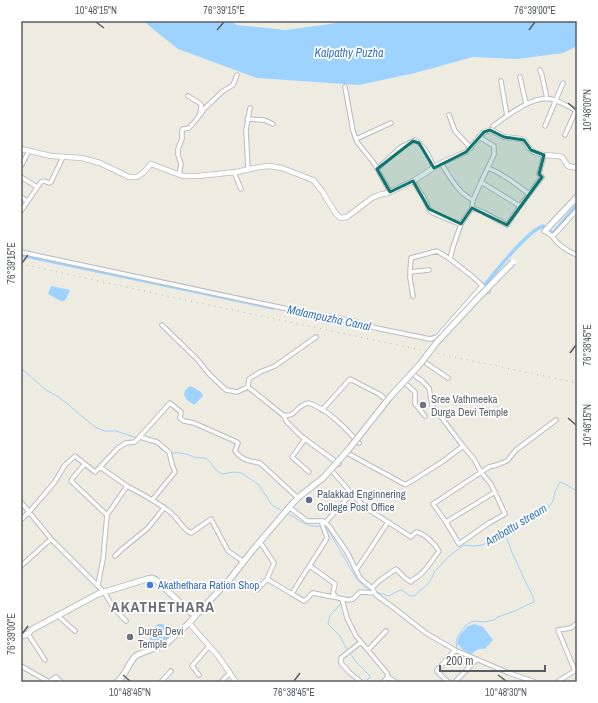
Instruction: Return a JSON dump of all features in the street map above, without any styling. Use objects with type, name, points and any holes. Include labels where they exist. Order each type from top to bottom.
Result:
[{"type":"main road","points":[[547,229],[577,197]]},
{"type":"main road","points":[[117,682],[124,675],[128,666],[137,655],[167,643],[189,623],[230,579],[298,498],[322,478],[349,449],[390,397],[421,363],[437,342],[513,262]]},
{"type":"main road","points":[[21,636],[28,634],[31,630],[57,615],[98,594],[152,578],[190,612],[194,614],[198,613]]},
{"type":"street","points":[[540,70],[547,99]]},
{"type":"street","points":[[179,175],[181,164],[178,149],[182,139],[182,130],[189,128],[204,109],[223,91],[233,85],[237,75]]},
{"type":"street","points":[[520,77],[526,104]]},
{"type":"street","points":[[501,81],[508,116]]},
{"type":"street","points":[[545,126],[563,83]]},
{"type":"street","points":[[345,87],[352,125],[357,142],[377,169],[390,192]]},
{"type":"street","points":[[188,96],[201,104],[200,114]]},
{"type":"street","points":[[493,126],[526,104],[550,99],[577,110],[565,134]]},
{"type":"street","points":[[248,169],[246,130],[250,108]]},
{"type":"street","points":[[449,115],[455,131],[471,148]]},
{"type":"street","points":[[247,119],[264,120],[273,124]]},
{"type":"street","points":[[356,139],[392,123]]},
{"type":"street","points":[[21,149],[51,156],[82,158],[100,163],[129,177],[137,177],[151,164],[183,176],[234,172],[265,166],[282,168],[313,180],[322,191],[336,214],[342,218],[347,217],[379,194],[390,192],[413,181],[441,163],[466,152],[484,132],[490,130],[504,137],[524,140],[531,150],[544,155],[562,157],[568,166],[577,168]]},
{"type":"street","points":[[450,259],[461,224],[472,208],[473,200],[494,155],[494,146],[479,137]]},
{"type":"street","points":[[377,169],[401,147],[415,140],[426,152],[434,168]]},
{"type":"street","points":[[21,166],[29,151]]},
{"type":"street","points":[[472,208],[483,212],[507,225],[542,177],[539,174],[544,155]]},
{"type":"street","points":[[21,211],[42,182],[51,182],[63,157]]},
{"type":"street","points":[[441,163],[466,197],[473,200]]},
{"type":"street","points":[[488,168],[514,182],[529,194]]},
{"type":"street","points":[[234,172],[241,190]]},
{"type":"street","points":[[21,177],[37,187]]},
{"type":"street","points":[[413,181],[429,209],[433,213],[461,224]]},
{"type":"street","points":[[481,182],[520,206]]},
{"type":"street","points":[[21,197],[27,201]]},
{"type":"street","points":[[552,236],[577,210]]},
{"type":"street","points":[[547,229],[555,241],[569,252],[577,255]]},
{"type":"street","points":[[413,296],[410,278],[410,258],[437,251],[473,277],[488,291]]},
{"type":"street","points":[[21,252],[288,309],[354,321],[376,328],[425,338],[435,338],[482,286]]},
{"type":"street","points":[[410,272],[429,270]]},
{"type":"street","points":[[162,325],[226,390],[237,392],[248,387]]},
{"type":"street","points":[[441,332],[448,335]]},
{"type":"street","points":[[248,387],[249,379],[260,372],[275,366],[316,337]]},
{"type":"street","points":[[426,363],[448,378]]},
{"type":"street","points":[[414,375],[429,388],[432,405],[474,459],[481,472],[491,484],[505,514],[489,523],[459,544],[433,504],[481,472],[489,467],[507,461],[516,450],[556,420]]},
{"type":"street","points":[[322,410],[350,379],[379,394],[389,402]]},
{"type":"street","points":[[406,384],[415,392],[415,404],[425,416]]},
{"type":"street","points":[[248,387],[283,415],[287,422],[305,439],[339,464]]},
{"type":"street","points":[[21,520],[54,483],[64,466],[75,456],[95,472],[118,448],[126,443],[135,442],[170,403],[181,412],[180,418],[184,421],[194,423],[237,442],[235,451],[238,454],[249,461],[260,463],[298,498]]},
{"type":"street","points":[[283,415],[289,416],[302,405],[309,403],[315,405],[345,428],[359,443]]},
{"type":"street","points":[[140,437],[157,442],[169,452],[175,472],[152,500]]},
{"type":"street","points":[[305,439],[292,457],[309,472]]},
{"type":"street","points":[[349,454],[404,484],[407,484],[442,462],[463,446]]},
{"type":"street","points":[[85,464],[71,481],[107,515]]},
{"type":"street","points":[[100,467],[127,486],[173,514],[186,531],[191,533],[211,520],[228,551],[244,562]]},
{"type":"street","points":[[332,471],[366,508],[411,537],[416,532],[420,533],[435,545],[439,551],[430,565],[411,582],[396,569],[372,588]]},
{"type":"street","points":[[98,585],[103,559],[107,515],[127,486]]},
{"type":"street","points":[[446,522],[495,492]]},
{"type":"street","points":[[323,523],[351,494],[353,495]]},
{"type":"street","points":[[21,504],[51,539],[98,585],[114,607],[126,620]]},
{"type":"street","points":[[115,556],[148,528],[164,508]]},
{"type":"street","points":[[287,510],[307,521],[323,523],[329,526],[347,552],[360,578],[372,588],[376,595],[426,633],[455,650],[509,673],[535,682]]},
{"type":"street","points":[[356,570],[388,522]]},
{"type":"street","points":[[292,594],[327,538],[323,523]]},
{"type":"street","points":[[21,566],[51,539]]},
{"type":"street","points":[[257,590],[267,579],[274,563],[260,542]]},
{"type":"street","points":[[310,566],[335,584],[333,593],[343,602],[347,618],[356,636],[387,673],[388,677],[396,682]]},
{"type":"street","points":[[267,579],[304,601],[311,593],[337,598]]},
{"type":"street","points":[[343,602],[353,599],[363,592],[375,593]]},
{"type":"street","points":[[57,615],[75,631]]},
{"type":"street","points":[[189,623],[209,646],[236,682]]},
{"type":"street","points":[[557,682],[576,671],[558,630],[571,628],[577,623]]},
{"type":"street","points":[[368,650],[386,631]]},
{"type":"street","points":[[28,634],[45,660]]},
{"type":"street","points":[[360,682],[341,663],[341,658],[361,642]]},
{"type":"street","points":[[199,675],[192,666],[209,646]]},
{"type":"street","points":[[448,682],[437,670],[455,650]]},
{"type":"street","points":[[455,682],[477,659]]},
{"type":"street","points":[[21,667],[49,682],[56,677],[61,682]]},
{"type":"street","points":[[161,682],[171,671]]},
{"type":"street","points":[[221,682],[230,673]]},
{"type":"street","points":[[383,682],[388,677]]},
{"type":"highlighted area","points":[[490,130],[504,137],[524,140],[531,150],[544,155],[539,174],[542,177],[507,225],[472,208],[461,224],[429,209],[413,181],[390,192],[377,169],[413,141],[419,143],[434,168],[466,152],[484,132]]},
{"type":"water","name":"Kalpathy Puzha","points":[[143,21],[230,21],[237,25],[286,30],[343,21],[577,21],[577,46],[563,53],[517,59],[473,57],[415,73],[359,85],[257,78],[178,49]]},
{"type":"water","points":[[51,286],[70,290],[64,301],[61,301],[48,294]]},
{"type":"water","points":[[191,386],[201,392],[203,396],[194,405],[187,400],[184,395],[186,389]]},
{"type":"water","points":[[158,624],[163,624],[167,628],[170,636],[161,643],[156,643],[150,640],[150,635],[154,627]]},
{"type":"water","points":[[475,624],[483,627],[493,640],[485,649],[475,651],[472,654],[463,650],[457,643],[459,636],[468,626]]},
{"type":"waterway","name":"Malampuzha Canal","points":[[482,288],[528,236],[543,226],[550,232],[554,232],[577,205]]},
{"type":"waterway","name":"Malampuzha Canal","points":[[21,255],[274,308]]},
{"type":"waterway","name":"Malampuzha Canal","points":[[295,312],[368,327]]},
{"type":"waterway","points":[[21,367],[46,390],[65,402],[95,427],[104,431],[116,431],[137,438]]},
{"type":"waterway","points":[[155,443],[165,451]]},
{"type":"waterway","points":[[170,452],[206,459],[222,474],[234,472],[241,473],[258,484],[272,505],[284,512]]},
{"type":"waterway","name":"Ambattu stream","points":[[376,592],[389,596],[402,590],[410,596],[414,596],[428,584],[435,571],[449,556],[464,545],[483,545],[525,519],[547,509],[553,501],[555,492],[560,482],[577,491]]},
{"type":"waterway","points":[[287,513],[305,524],[322,527]]},
{"type":"waterway","name":"Ambattu stream","points":[[325,528],[327,528],[356,578],[365,587],[372,591]]},
{"type":"waterway","points":[[457,648],[456,642],[458,636],[466,625],[471,622],[494,620],[534,602],[533,596],[512,553],[504,532]]},
{"type":"waterway","name":"Ambattu stream","points":[[341,604],[330,615],[328,624],[340,636],[357,663],[369,675],[370,677],[365,682]]},
{"type":"waterway","points":[[469,658],[472,661],[471,663]]},
{"type":"railway","points":[[21,264],[577,383]]},
{"type":"place","name":"Sree Vathmeeka Durga Devi Temple","points":[[423,405]]},
{"type":"place","name":"Palakkad Enginnering College Post Office","points":[[309,500]]},
{"type":"place","name":"Akathethara Ration Shop","points":[[150,585]]},
{"type":"place","name":"Durga Devi Temple","points":[[130,637]]},
{"type":"district","name":"AKATHETHARA","points":[[163,607]]}]
